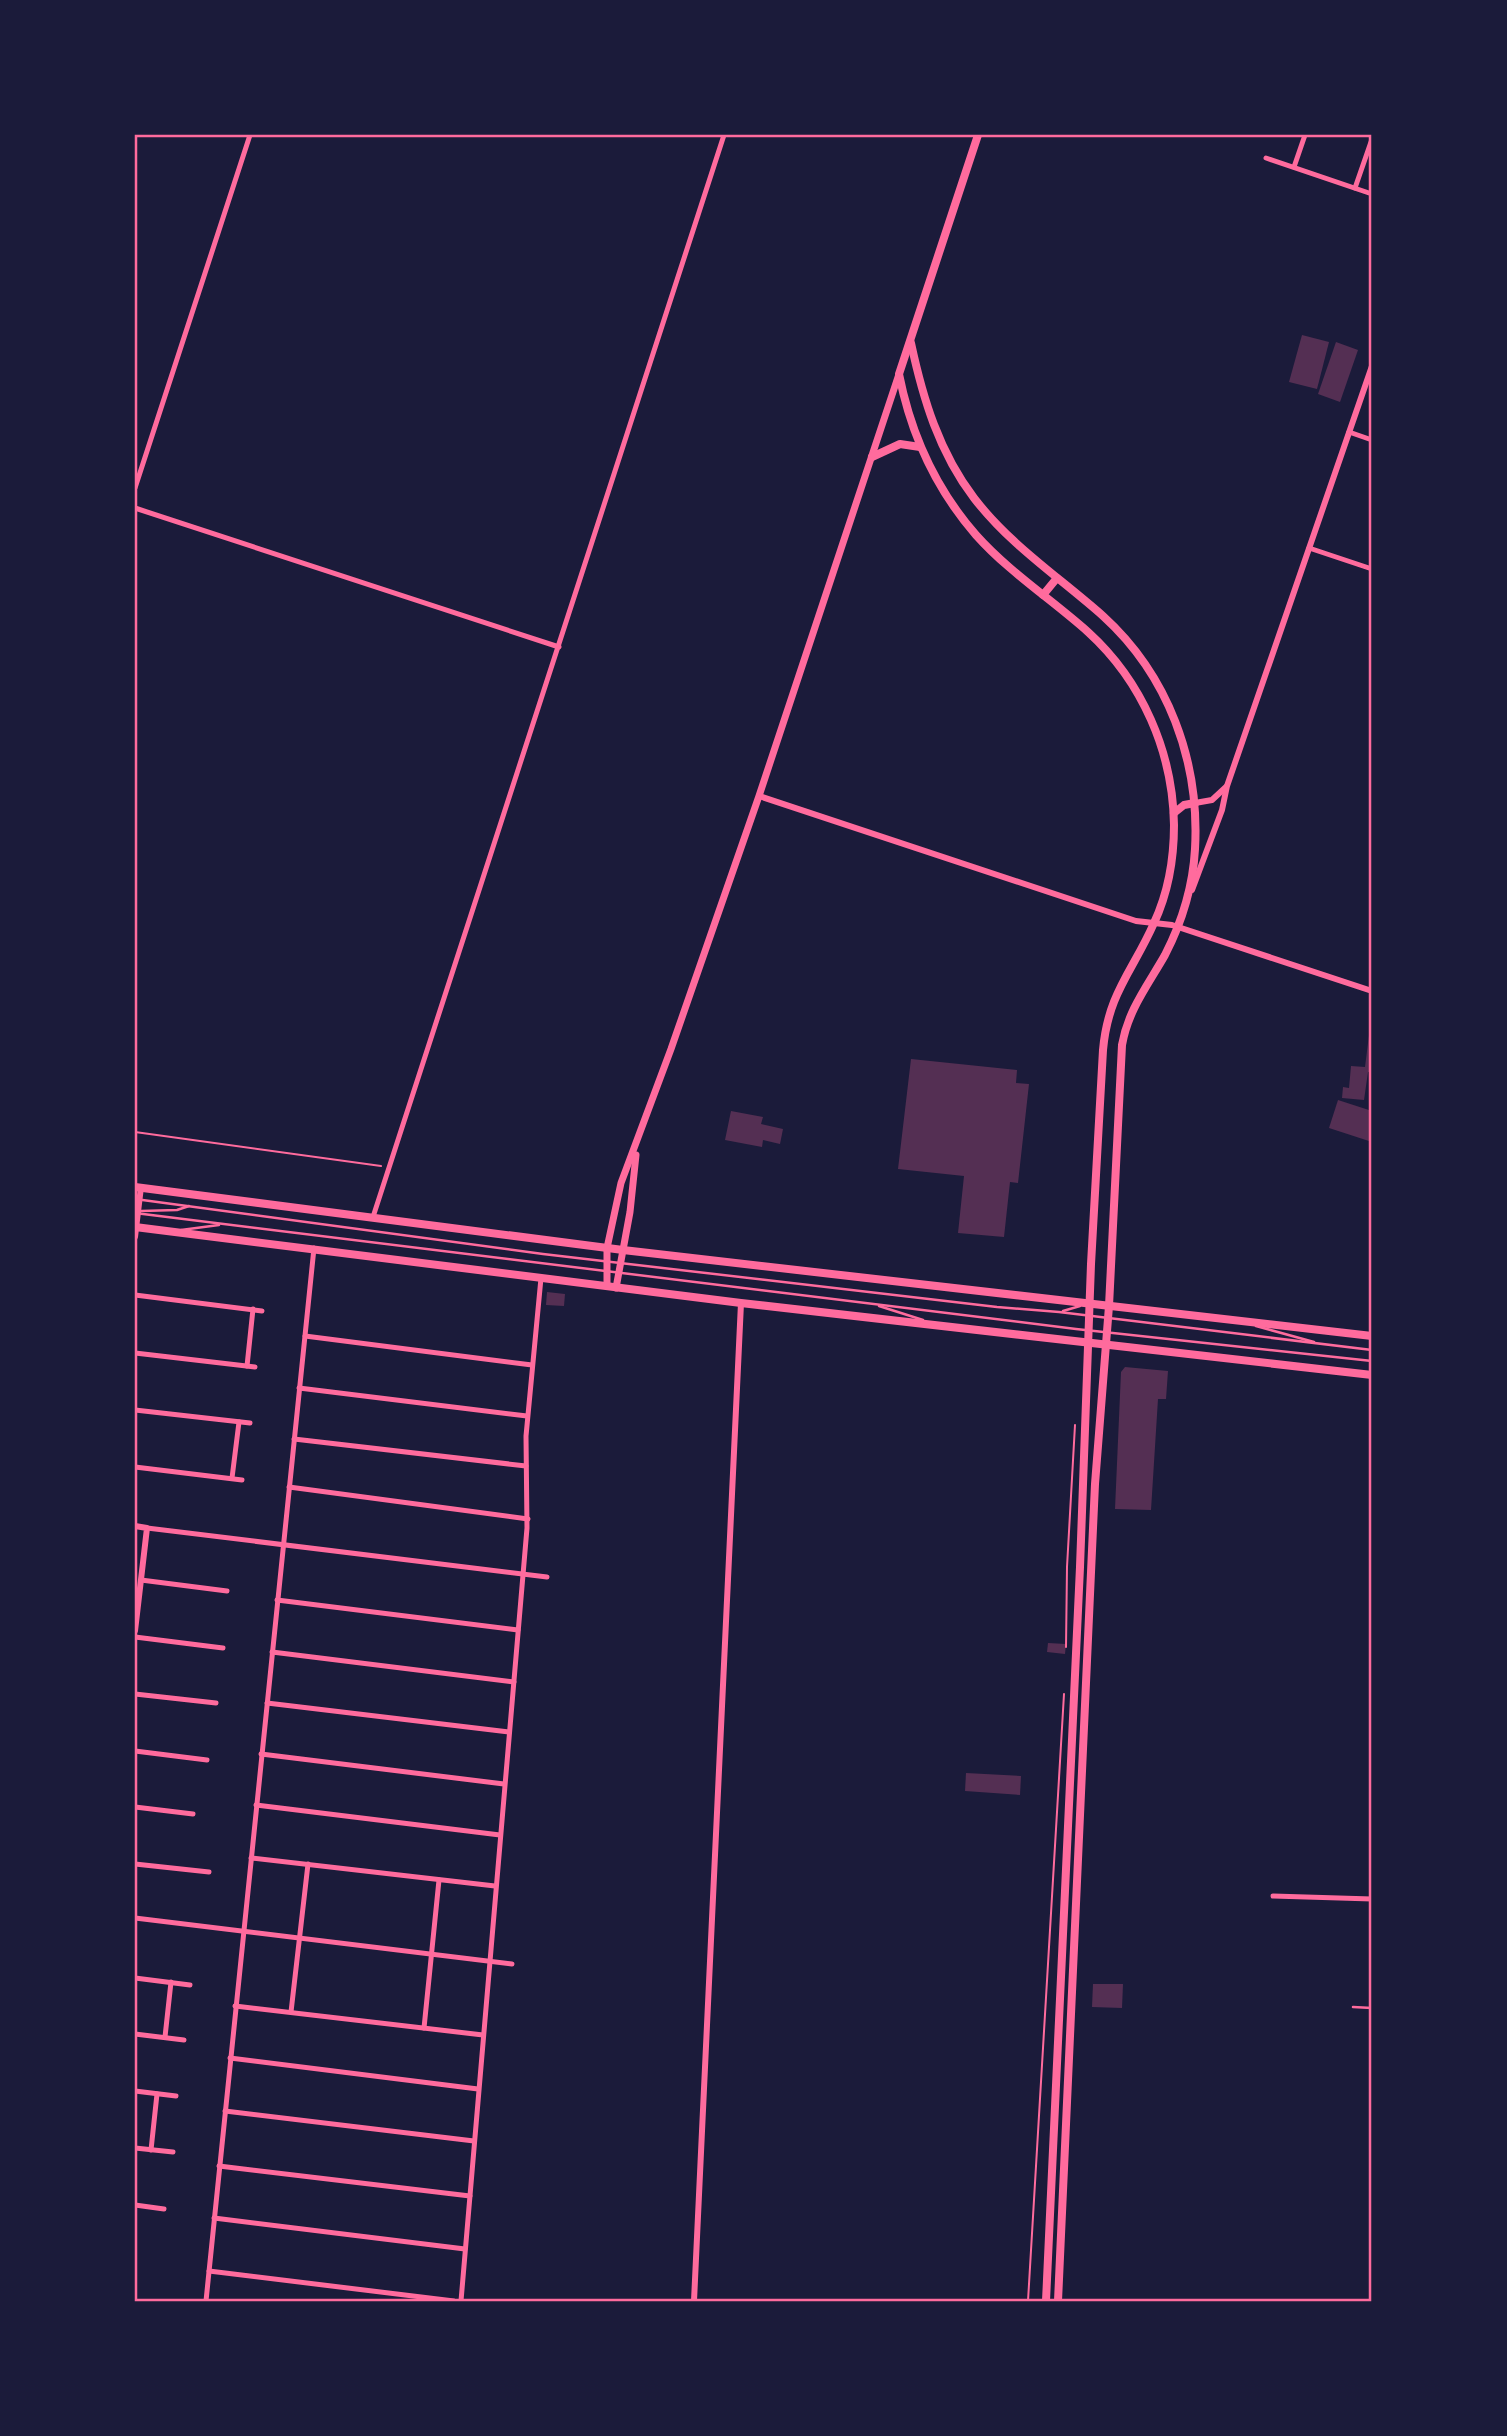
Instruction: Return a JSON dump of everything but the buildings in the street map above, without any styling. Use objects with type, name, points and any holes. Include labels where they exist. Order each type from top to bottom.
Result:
[{"type":"main road","points":[[612,1287],[606,1273],[606,1261],[616,1202],[759,796],[978,135]]},
{"type":"main road","points":[[910,340],[925,400],[945,451],[975,499],[1010,538],[1116,629],[1150,672],[1178,727],[1189,764],[1195,803],[1195,849],[1187,898],[1178,927],[1164,956],[1132,1010],[1124,1037],[1109,1306],[1095,1484],[1058,2301]]},
{"type":"main road","points":[[899,374],[907,411],[920,447],[938,482],[965,521],[991,550],[1102,646],[1133,686],[1149,714],[1161,745],[1170,777],[1174,813],[1169,874],[1154,923],[1118,990],[1106,1023],[1102,1067],[1046,2301]]},
{"type":"main road","points":[[872,457],[900,444],[920,447]]},
{"type":"main road","points":[[1043,595],[1057,578]]},
{"type":"main road","points":[[1174,813],[1195,803]]},
{"type":"main road","points":[[612,1287],[623,1250],[638,1141]]},
{"type":"main road","points":[[138,1187],[623,1250],[1372,1336]]},
{"type":"main road","points":[[616,1202],[631,1203]]},
{"type":"main road","points":[[135,1227],[741,1303],[1372,1375]]},
{"type":"street","points":[[135,488],[250,135]]},
{"type":"street","points":[[373,1217],[724,135]]},
{"type":"street","points":[[1294,167],[1305,135]]},
{"type":"street","points":[[1355,188],[1372,139]]},
{"type":"street","points":[[1266,158],[1372,194]]},
{"type":"street","points":[[1187,898],[1200,871],[1222,810],[1227,786],[1372,366]]},
{"type":"street","points":[[1349,432],[1372,440]]},
{"type":"street","points":[[135,508],[559,646]]},
{"type":"street","points":[[1309,548],[1372,569]]},
{"type":"street","points":[[1195,803],[1218,797],[1227,786]]},
{"type":"street","points":[[759,796],[1136,920],[1178,927],[1372,991]]},
{"type":"street","points":[[135,1237],[138,1187]]},
{"type":"street","points":[[206,2301],[314,1248]]},
{"type":"street","points":[[461,2301],[528,1519],[527,1416],[541,1278]]},
{"type":"street","points":[[135,1295],[262,1311]]},
{"type":"street","points":[[694,2301],[741,1303]]},
{"type":"street","points":[[247,1366],[253,1310]]},
{"type":"street","points":[[304,1336],[532,1365]]},
{"type":"street","points":[[135,1353],[255,1367]]},
{"type":"street","points":[[299,1388],[527,1416]]},
{"type":"street","points":[[135,1410],[250,1423]]},
{"type":"street","points":[[232,1478],[239,1422]]},
{"type":"street","points":[[294,1438],[526,1466]]},
{"type":"street","points":[[135,1466],[242,1480]]},
{"type":"street","points":[[289,1487],[528,1519]]},
{"type":"street","points":[[135,1526],[547,1577]]},
{"type":"street","points":[[135,1631],[147,1528]]},
{"type":"street","points":[[141,1580],[227,1591]]},
{"type":"street","points":[[277,1600],[518,1630]]},
{"type":"street","points":[[135,1637],[223,1648]]},
{"type":"street","points":[[272,1652],[514,1682]]},
{"type":"street","points":[[135,1694],[216,1703]]},
{"type":"street","points":[[267,1703],[509,1732]]},
{"type":"street","points":[[135,1751],[207,1760]]},
{"type":"street","points":[[261,1754],[505,1784]]},
{"type":"street","points":[[256,1805],[500,1835]]},
{"type":"street","points":[[135,1807],[193,1814]]},
{"type":"street","points":[[251,1858],[495,1886]]},
{"type":"street","points":[[135,1864],[209,1872]]},
{"type":"street","points":[[291,2012],[308,1864]]},
{"type":"street","points":[[424,2028],[439,1880]]},
{"type":"street","points":[[1273,1896],[1372,1899]]},
{"type":"street","points":[[135,1919],[512,1964]]},
{"type":"street","points":[[135,1978],[190,1985]]},
{"type":"street","points":[[165,2038],[171,1982]]},
{"type":"street","points":[[235,2006],[482,2035]]},
{"type":"street","points":[[135,2034],[184,2040]]},
{"type":"street","points":[[230,2058],[478,2089]]},
{"type":"street","points":[[135,2091],[176,2096]]},
{"type":"street","points":[[151,2150],[157,2094]]},
{"type":"street","points":[[225,2111],[474,2141]]},
{"type":"street","points":[[135,2148],[173,2152]]},
{"type":"street","points":[[219,2166],[470,2196]]},
{"type":"street","points":[[135,2205],[164,2209]]},
{"type":"street","points":[[214,2218],[465,2249]]},
{"type":"street","points":[[209,2271],[454,2301]]},
{"type":"lane","points":[[137,1200],[543,1255],[1059,1312],[1372,1350]]},
{"type":"lane","points":[[136,1213],[148,1209],[170,1210],[190,1206]]},
{"type":"lane","points":[[136,1213],[1089,1331],[1372,1361]]},
{"type":"lane","points":[[171,1231],[225,1224]]},
{"type":"lane","points":[[873,1304],[942,1326]]},
{"type":"lane","points":[[1059,1312],[1090,1304]]},
{"type":"lane","points":[[1235,1321],[1324,1345]]},
{"type":"lane","points":[[1353,2007],[1372,2008]]},
{"type":"path","points":[[135,1132],[389,1168]]},
{"type":"path","points":[[1066,1646],[1067,1567],[1076,1415]]},
{"type":"path","points":[[1028,2301],[1065,1687]]}]
